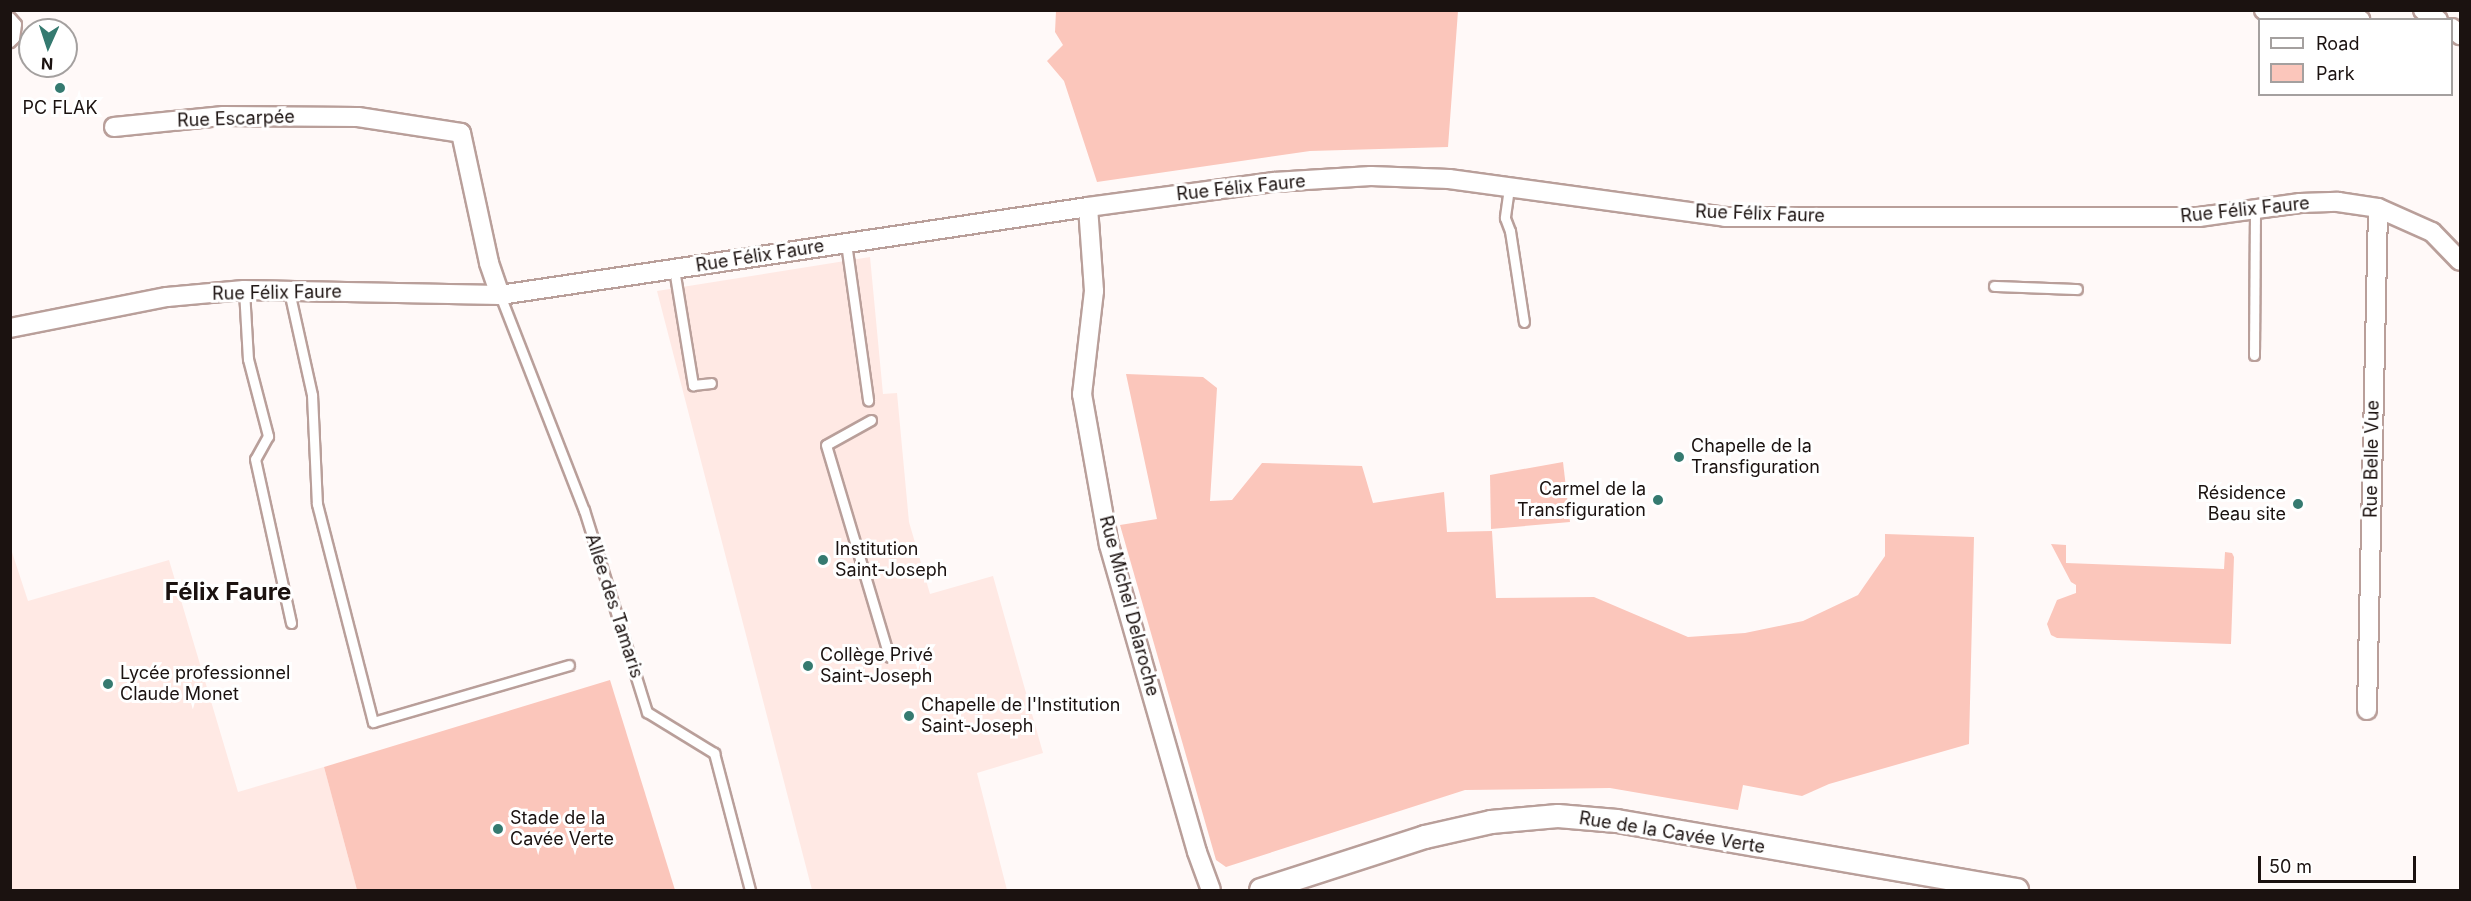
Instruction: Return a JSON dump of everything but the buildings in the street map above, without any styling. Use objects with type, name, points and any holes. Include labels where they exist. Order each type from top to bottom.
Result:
[{"type":"street","points":[[2264,10],[2341,18]]},
{"type":"street","name":"Rue Escarpée","points":[[114,127],[223,116],[358,117],[461,133],[489,263],[500,295]]},
{"type":"street","name":"Rue Félix Faure","points":[[10,328],[167,297],[244,290],[500,295],[1088,207],[1274,182],[1371,176],[1449,179],[1725,217],[2199,217],[2300,203],[2338,202],[2378,208],[2432,232],[2460,261]]},
{"type":"street","name":"Rue Michel Delaroche","points":[[1088,207],[1094,291],[1082,394],[1109,545],[1197,852],[1211,891]]},
{"type":"street","name":"Rue Belle Vue","points":[[2367,710],[2378,208]]},
{"type":"street","name":"Rue de la Cavée Verte","points":[[1261,891],[1425,837],[1491,822],[1558,816],[1617,821],[2017,891]]},
{"type":"lane","points":[[10,17],[16,24],[15,38],[10,42]]},
{"type":"lane","points":[[1509,188],[1505,218],[1510,231],[1524,322]]},
{"type":"lane","points":[[2254,355],[2255,209]]},
{"type":"lane","points":[[846,243],[868,400]]},
{"type":"lane","points":[[674,269],[693,385],[711,383]]},
{"type":"lane","points":[[1994,286],[2077,289]]},
{"type":"lane","points":[[244,290],[249,359],[268,436],[255,459],[291,623]]},
{"type":"lane","points":[[289,291],[312,395],[317,504],[374,722],[569,665]]},
{"type":"lane","name":"Allée des Tamaris","points":[[500,295],[584,510],[647,712],[714,753],[750,891]]},
{"type":"lane","points":[[871,420],[826,445],[889,657]]},
{"type":"shaded area","name":"Institution Saint-Joseph","points":[[870,257],[883,394],[897,393],[909,522],[930,594],[993,576],[1043,753],[977,773],[1007,890],[812,890],[657,291]]},
{"type":"shaded area","name":"Lycée professionnel Claude Monet","points":[[11,549],[28,601],[169,560],[238,792],[324,767],[357,890],[11,890]]},
{"type":"green space","points":[[1056,11],[1458,11],[1448,147],[1310,151],[1097,182],[1064,81],[1047,61],[1063,45],[1055,32]]},
{"type":"green space","points":[[1126,374],[1203,377],[1217,388],[1210,501],[1232,500],[1262,463],[1362,466],[1373,503],[1444,492],[1447,532],[1492,531],[1496,598],[1594,597],[1688,637],[1745,633],[1803,621],[1858,595],[1885,556],[1885,534],[1974,537],[1969,744],[1829,784],[1802,796],[1743,785],[1738,810],[1610,788],[1465,790],[1226,867],[1216,860],[1120,525],[1157,519]]},
{"type":"green space","points":[[1563,462],[1570,522],[1491,529],[1490,475]]},
{"type":"green space","points":[[2051,544],[2066,545],[2066,563],[2224,569],[2225,552],[2232,553],[2234,557],[2231,644],[2057,638],[2051,635],[2047,624],[2057,600],[2076,593],[2076,585],[2071,582]]},
{"type":"green space","name":"Stade de la Cavée Verte","points":[[610,680],[675,890],[357,890],[324,767]]},
{"type":"place","name":"PC FLAK","points":[[60,88]]},
{"type":"place","name":"Chapelle de la Transfiguration","points":[[1679,457]]},
{"type":"place","name":"Carmel de la Transfiguration","points":[[1658,500]]},
{"type":"place","name":"Résidence Beau site","points":[[2298,504]]},
{"type":"place","name":"Institution Saint-Joseph","points":[[823,560]]},
{"type":"place","name":"Collège Privé Saint-Joseph","points":[[808,666]]},
{"type":"place","name":"Lycée professionnel Claude Monet","points":[[108,684]]},
{"type":"place","name":"Chapelle de l'Institution Saint-Joseph","points":[[909,716]]},
{"type":"place","name":"Stade de la Cavée Verte","points":[[498,829]]},
{"type":"district","name":"Félix Faure","points":[[228,592]]}]
